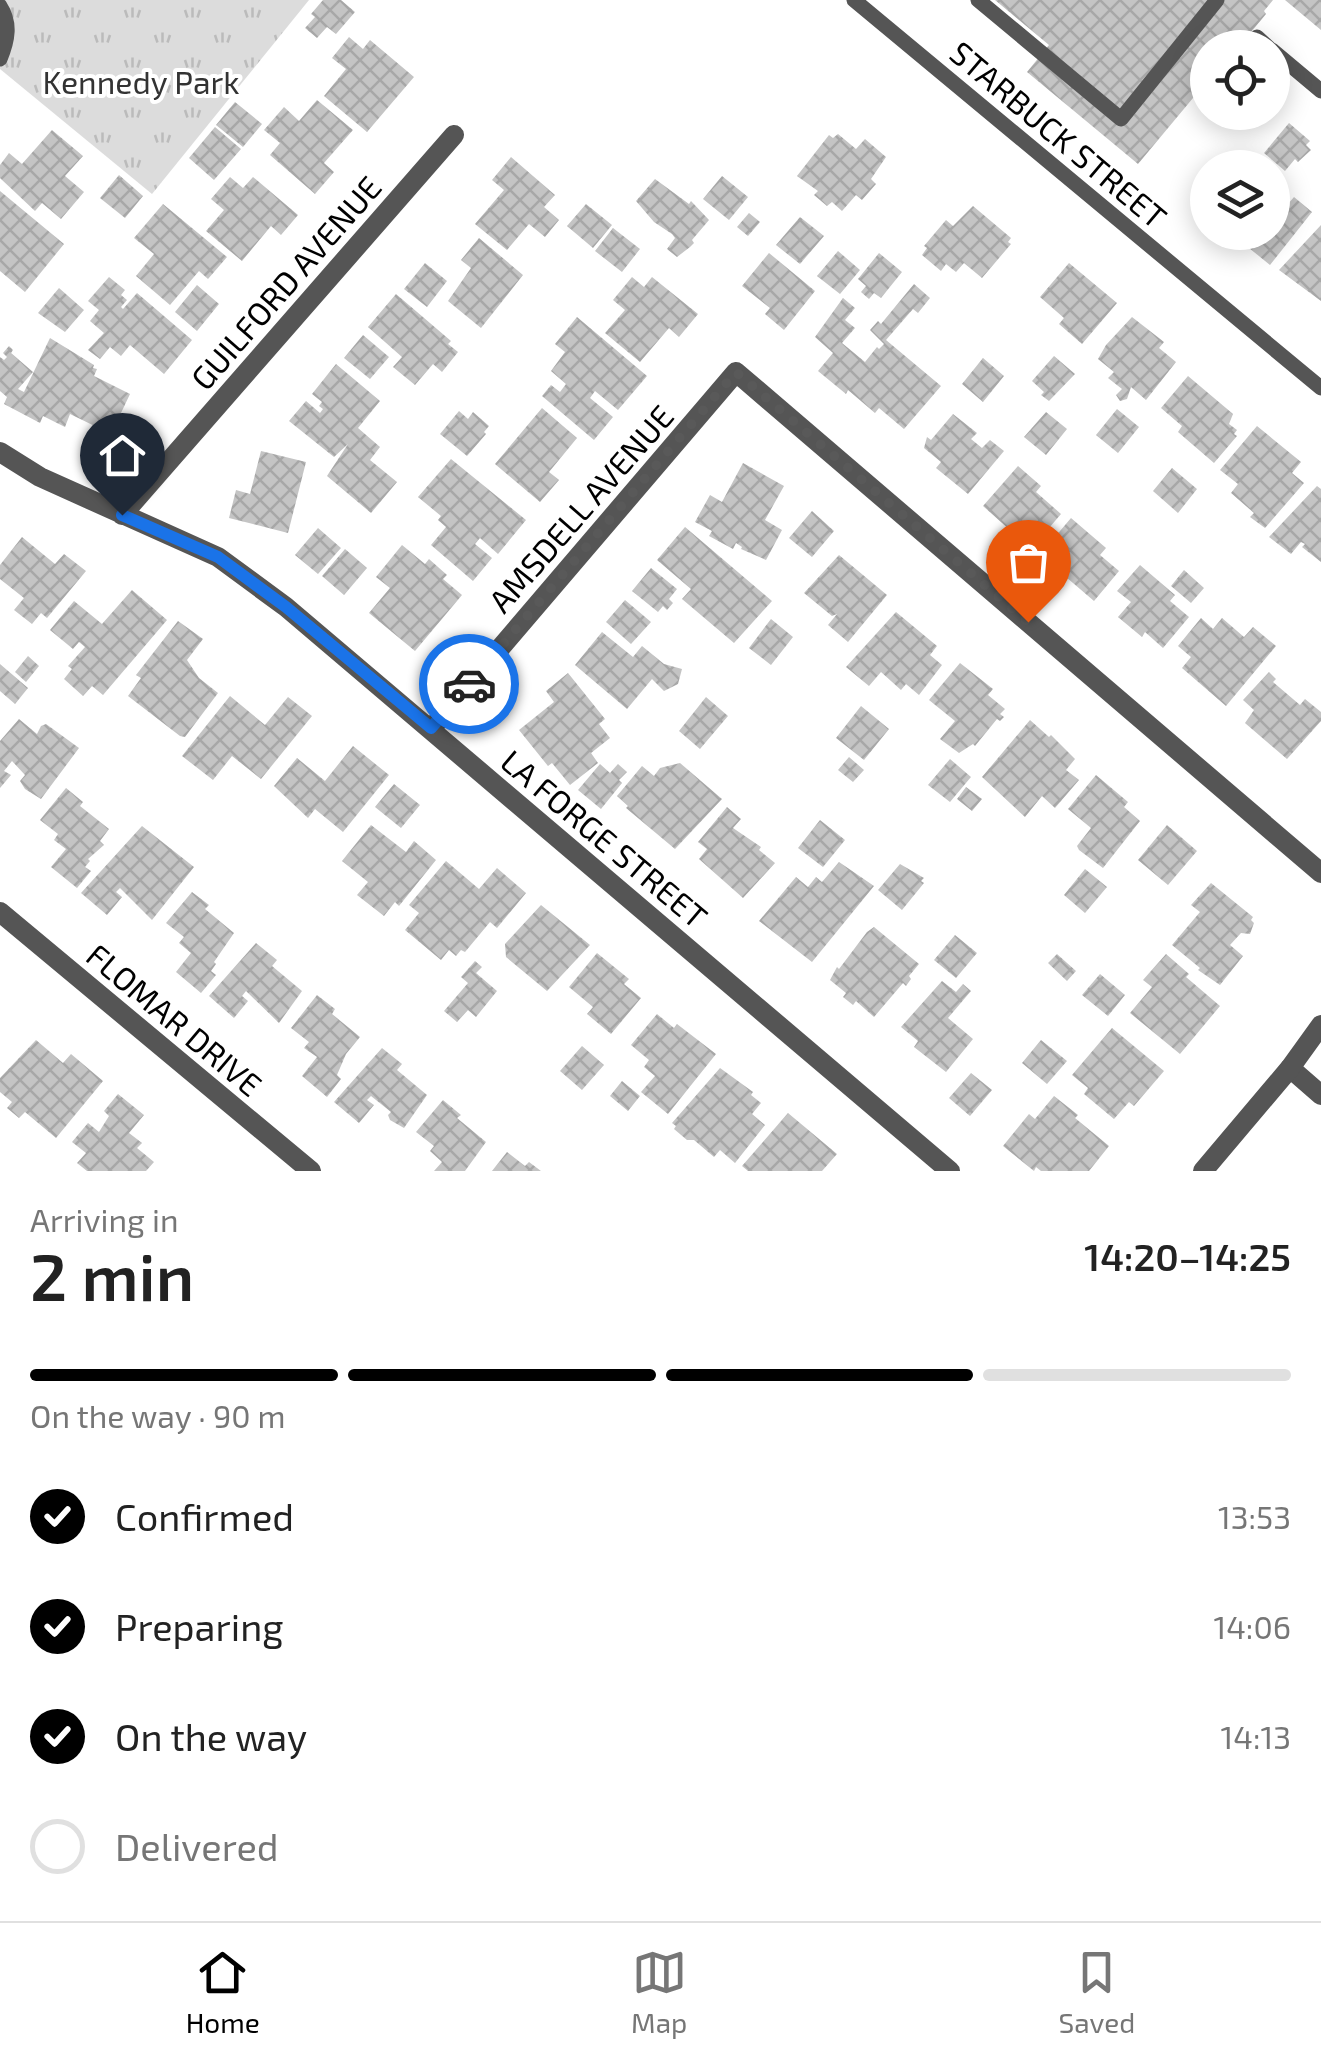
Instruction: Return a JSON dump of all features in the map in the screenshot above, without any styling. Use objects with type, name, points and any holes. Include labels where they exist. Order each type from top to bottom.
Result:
[{"type":"street","name":"GUILFORD AVENUE","points":[[122,515],[454,134]]},
{"type":"street","name":"AMSDELL AVENUE","points":[[431,728],[736,372],[1321,873]]},
{"type":"street","name":"LA FORGE STREET","points":[[0,452],[40,478],[218,557],[286,607],[950,1171]]},
{"type":"street","name":"FLOMAR DRIVE","points":[[0,912],[311,1171]]},
{"type":"street","points":[[1204,1171],[1321,1025]]},
{"type":"street","points":[[1290,1068],[1321,1094]]},
{"type":"lane","name":"STARBUCK STREET","points":[[854,0],[1321,388]]},
{"type":"lane","points":[[978,0],[1120,120],[1217,0]]},
{"type":"lane","points":[[0,6],[8,18],[0,58]]},
{"type":"lane","points":[[1290,66],[1321,92]]},
{"type":"green space","name":"Kennedy Park","points":[[0,0],[309,0],[152,194],[0,69]]},
{"type":"building","points":[[323,0],[341,0],[355,12],[336,34],[327,27],[317,38],[305,28]]},
{"type":"building","points":[[995,0],[1273,0],[1253,30],[1190,30],[1190,102],[1138,164],[1027,72],[1049,45]]},
{"type":"building","points":[[1285,0],[1321,0],[1321,30]]},
{"type":"building","points":[[349,37],[363,49],[370,40],[414,77],[367,132],[324,96],[346,69],[332,58]]},
{"type":"building","points":[[317,100],[353,130],[324,163],[334,172],[315,194],[270,155],[280,143],[264,130],[284,107],[299,121]]},
{"type":"building","points":[[235,102],[262,124],[243,147],[216,125]]},
{"type":"building","points":[[1290,124],[1310,141],[1306,145],[1311,150],[1290,165],[1290,150],[1266,150],[1283,130],[1290,130]]},
{"type":"building","points":[[215,127],[241,149],[214,180],[189,158]]},
{"type":"building","points":[[52,130],[83,156],[65,176],[84,192],[61,219],[42,203],[35,211],[0,178],[0,165],[9,153],[22,164]]},
{"type":"building","points":[[838,134],[856,149],[865,139],[886,157],[871,179],[876,184],[862,200],[856,195],[842,211],[832,202],[827,206],[814,195],[818,191],[797,176],[829,135],[833,138]]},
{"type":"building","points":[[511,157],[555,195],[544,207],[559,220],[545,237],[529,224],[507,250],[475,224],[504,190],[492,180]]},
{"type":"building","points":[[119,175],[143,196],[125,218],[100,198]]},
{"type":"building","points":[[722,176],[748,197],[729,220],[703,199]]},
{"type":"building","points":[[230,177],[243,188],[253,177],[298,215],[281,235],[271,226],[242,261],[206,231],[224,210],[211,199]]},
{"type":"building","points":[[655,179],[689,204],[691,201],[709,220],[692,240],[694,243],[677,257],[667,249],[675,238],[636,201]]},
{"type":"building","points":[[0,191],[64,244],[25,292],[0,271]]},
{"type":"building","points":[[1294,197],[1312,212],[1290,240],[1290,202]]},
{"type":"building","points":[[163,204],[227,257],[208,279],[199,271],[170,305],[136,276],[154,254],[134,238]]},
{"type":"building","points":[[586,204],[612,225],[593,248],[567,226]]},
{"type":"building","points":[[973,206],[1011,238],[1011,244],[982,278],[964,263],[956,272],[946,264],[941,271],[922,255],[927,248],[924,246],[946,220],[953,226]]},
{"type":"building","points":[[749,213],[760,222],[748,236],[737,227]]},
{"type":"building","points":[[800,217],[824,236],[800,264],[776,245]]},
{"type":"building","points":[[1321,225],[1321,301],[1279,270]]},
{"type":"building","points":[[613,228],[640,249],[622,272],[595,251]]},
{"type":"building","points":[[479,238],[523,275],[481,328],[448,301],[471,268],[461,260]]},
{"type":"building","points":[[1252,250],[1282,250],[1270,265]]},
{"type":"building","points":[[838,251],[860,270],[840,294],[817,276]]},
{"type":"building","points":[[769,253],[815,291],[784,330],[765,314],[770,308],[742,286]]},
{"type":"building","points":[[879,253],[902,272],[881,298],[874,293],[869,299],[861,292],[866,286],[858,279]]},
{"type":"building","points":[[425,263],[447,281],[427,307],[404,289]]},
{"type":"building","points":[[1069,263],[1117,303],[1082,344],[1059,324],[1064,318],[1040,297]]},
{"type":"building","points":[[109,277],[125,290],[121,295],[127,300],[123,309],[137,293],[192,340],[164,374],[130,345],[121,356],[110,347],[100,359],[88,350],[104,333],[90,321],[99,310],[88,301]]},
{"type":"building","points":[[632,277],[644,287],[652,277],[698,314],[679,337],[669,328],[640,362],[605,333],[625,310],[613,300]]},
{"type":"building","points":[[914,284],[930,298],[918,313],[913,309],[886,340],[941,386],[904,429],[879,408],[875,413],[818,371],[833,353],[815,337],[843,298],[855,308],[845,320],[855,328],[842,343],[865,362],[884,344],[870,330],[878,321],[881,324]]},
{"type":"building","points":[[197,285],[219,304],[197,331],[175,312]]},
{"type":"building","points":[[59,288],[84,310],[65,332],[38,313]]},
{"type":"building","points":[[396,294],[451,341],[448,344],[458,352],[442,372],[433,364],[415,385],[393,367],[402,357],[368,327]]},
{"type":"building","points":[[577,317],[647,376],[618,410],[595,391],[590,398],[613,417],[594,440],[542,396],[551,385],[560,392],[566,384],[551,371],[565,352],[555,344]]},
{"type":"building","points":[[1132,317],[1164,342],[1159,348],[1176,362],[1146,400],[1131,387],[1127,399],[1120,401],[1116,395],[1122,389],[1108,378],[1114,372],[1098,359]]},
{"type":"building","points":[[363,335],[389,357],[370,379],[344,358]]},
{"type":"building","points":[[50,338],[94,365],[94,376],[130,394],[111,434],[70,414],[65,427],[43,416],[40,423],[4,404],[7,397],[0,391],[0,357],[7,357],[3,353],[9,346],[11,353],[33,372],[18,389],[24,392]]},
{"type":"building","points":[[1054,356],[1075,374],[1049,401],[1032,381]]},
{"type":"building","points":[[983,358],[1004,376],[983,402],[962,384]]},
{"type":"building","points":[[336,364],[380,401],[358,428],[380,447],[370,460],[397,482],[371,513],[327,476],[348,444],[334,457],[289,421],[306,401],[320,413],[322,402],[312,394]]},
{"type":"building","points":[[1188,376],[1233,414],[1229,424],[1237,430],[1237,436],[1214,463],[1178,432],[1182,426],[1161,408]]},
{"type":"building","points":[[542,408],[577,438],[549,472],[559,480],[540,502],[495,464]]},
{"type":"building","points":[[1117,409],[1139,427],[1118,453],[1096,435]]},
{"type":"building","points":[[459,411],[468,419],[473,412],[489,426],[467,456],[440,434]]},
{"type":"building","points":[[1046,412],[1067,429],[1046,455],[1024,437]]},
{"type":"building","points":[[953,414],[977,433],[971,439],[982,448],[990,440],[1004,451],[968,494],[936,468],[941,462],[924,448],[927,437],[931,440]]},
{"type":"building","points":[[1257,426],[1301,462],[1292,473],[1304,483],[1265,528],[1250,517],[1254,513],[1231,493],[1238,484],[1220,470]]},
{"type":"building","points":[[261,451],[306,462],[288,533],[229,518],[236,490],[250,494]]},
{"type":"building","points":[[451,459],[526,520],[498,554],[480,538],[475,544],[492,558],[473,581],[431,545],[446,527],[438,520],[441,516],[418,497]]},
{"type":"building","points":[[743,463],[784,486],[765,520],[782,530],[766,560],[736,543],[733,549],[709,536],[712,531],[695,522],[710,495],[722,502]]},
{"type":"building","points":[[1018,466],[1041,486],[1036,492],[1061,514],[1031,549],[983,506]]},
{"type":"building","points":[[1172,468],[1197,489],[1178,513],[1153,491]]},
{"type":"building","points":[[1317,486],[1321,489],[1321,562],[1301,542],[1291,554],[1269,537]]},
{"type":"building","points":[[812,511],[834,531],[812,557],[789,538]]},
{"type":"building","points":[[1071,518],[1106,548],[1100,555],[1119,571],[1094,601],[1052,565],[1062,555],[1049,544]]},
{"type":"building","points":[[685,527],[772,601],[734,643],[682,599],[691,589],[657,560]]},
{"type":"building","points":[[318,528],[341,548],[318,574],[295,555]]},
{"type":"building","points":[[22,537],[55,564],[64,554],[86,571],[47,618],[41,613],[32,624],[14,610],[24,598],[0,579],[0,565]]},
{"type":"building","points":[[402,545],[425,564],[429,559],[447,575],[443,579],[462,595],[415,651],[369,613],[390,588],[376,577]]},
{"type":"building","points":[[345,549],[367,568],[344,595],[322,576]]},
{"type":"building","points":[[839,555],[887,595],[848,642],[828,625],[837,614],[832,616],[804,593]]},
{"type":"building","points":[[1140,565],[1175,595],[1170,601],[1189,617],[1163,648],[1118,617],[1131,602],[1117,591]]},
{"type":"building","points":[[651,568],[677,589],[667,610],[663,606],[658,612],[632,591]]},
{"type":"building","points":[[1184,570],[1204,588],[1191,603],[1171,586]]},
{"type":"building","points":[[132,590],[167,620],[103,695],[92,686],[83,696],[64,679],[72,669],[68,666],[85,647],[79,642],[73,649],[50,630],[74,601],[102,624]]},
{"type":"building","points":[[625,600],[651,622],[631,644],[606,622]]},
{"type":"building","points":[[896,612],[937,646],[930,655],[942,665],[919,695],[906,684],[901,690],[881,672],[869,686],[846,667]]},
{"type":"building","points":[[1201,618],[1213,629],[1222,618],[1244,637],[1253,627],[1276,646],[1226,706],[1182,668],[1191,657],[1178,646]]},
{"type":"building","points":[[771,619],[793,637],[771,665],[749,648]]},
{"type":"building","points":[[178,621],[203,639],[187,660],[199,678],[218,693],[185,737],[128,696],[141,678],[136,675]]},
{"type":"building","points":[[602,632],[633,657],[642,646],[664,664],[682,669],[678,684],[664,691],[652,679],[627,709],[575,665]]},
{"type":"building","points":[[28,656],[39,666],[26,682],[15,672]]},
{"type":"building","points":[[960,663],[993,689],[988,695],[1005,709],[1000,714],[1004,717],[997,719],[975,746],[959,753],[940,739],[955,721],[929,700]]},
{"type":"building","points":[[0,664],[28,688],[15,704],[0,691]]},
{"type":"building","points":[[1269,672],[1276,679],[1273,682],[1300,705],[1305,699],[1321,712],[1321,721],[1287,759],[1245,723],[1254,710],[1243,700]]},
{"type":"building","points":[[568,673],[605,719],[599,724],[610,738],[591,753],[598,763],[570,785],[552,763],[548,766],[519,730],[554,702],[546,691]]},
{"type":"building","points":[[230,696],[265,725],[288,697],[312,716],[261,779],[232,756],[213,780],[182,756]]},
{"type":"building","points":[[706,697],[728,716],[700,749],[679,731]]},
{"type":"building","points":[[861,706],[889,729],[864,760],[836,738]]},
{"type":"building","points":[[19,719],[37,734],[46,724],[79,748],[41,799],[25,789],[20,781],[25,775],[12,761],[4,771],[11,775],[0,788],[0,741]]},
{"type":"building","points":[[1030,720],[1075,759],[1066,770],[1079,780],[1055,808],[1042,796],[1025,817],[982,777]]},
{"type":"building","points":[[353,746],[389,775],[343,832],[315,809],[308,818],[274,786],[297,758],[325,781]]},
{"type":"building","points":[[849,757],[864,770],[853,782],[838,770]]},
{"type":"building","points":[[950,759],[971,777],[950,802],[928,785]]},
{"type":"building","points":[[680,763],[722,799],[675,849],[617,796],[642,766],[654,776],[660,768]]},
{"type":"building","points":[[600,764],[610,773],[618,764],[627,772],[601,809],[578,790]]},
{"type":"building","points":[[1096,775],[1128,802],[1124,807],[1140,821],[1103,868],[1079,850],[1077,846],[1091,828],[1068,809]]},
{"type":"building","points":[[394,784],[420,805],[401,828],[375,807]]},
{"type":"building","points":[[966,787],[982,799],[972,811],[957,799]]},
{"type":"building","points":[[66,788],[83,802],[80,806],[109,829],[100,841],[104,845],[88,859],[85,867],[91,871],[77,888],[51,867],[66,849],[54,840],[58,834],[40,820]]},
{"type":"building","points":[[727,807],[741,819],[733,828],[761,847],[759,850],[775,863],[743,898],[699,859],[707,849],[698,842]]},
{"type":"building","points":[[820,820],[845,840],[823,867],[798,848]]},
{"type":"building","points":[[371,825],[406,852],[414,841],[436,860],[399,906],[395,902],[384,916],[357,895],[368,882],[342,861]]},
{"type":"building","points":[[1167,825],[1197,851],[1168,885],[1138,860]]},
{"type":"building","points":[[142,826],[194,867],[152,920],[120,888],[116,892],[122,897],[107,915],[81,893]]},
{"type":"building","points":[[446,861],[479,889],[497,868],[526,893],[497,928],[490,922],[465,952],[461,950],[456,956],[449,950],[441,960],[405,930],[419,913],[409,905]]},
{"type":"building","points":[[839,862],[874,886],[812,962],[759,921],[796,877],[808,887],[816,877],[822,882]]},
{"type":"building","points":[[900,864],[924,878],[902,910],[878,890]]},
{"type":"building","points":[[1085,869],[1107,887],[1085,913],[1064,895]]},
{"type":"building","points":[[1211,883],[1253,917],[1254,923],[1250,934],[1241,933],[1230,945],[1243,956],[1220,985],[1172,945],[1200,912],[1191,905]]},
{"type":"building","points":[[192,892],[209,905],[205,909],[234,933],[214,962],[211,971],[216,975],[201,993],[176,972],[191,953],[179,943],[184,937],[166,923]]},
{"type":"building","points":[[541,905],[590,945],[547,991],[506,957],[505,944]]},
{"type":"building","points":[[874,927],[919,964],[906,986],[903,983],[874,1017],[856,1001],[853,1005],[843,997],[846,993],[830,980]]},
{"type":"building","points":[[955,935],[977,953],[956,978],[934,960]]},
{"type":"building","points":[[256,943],[277,960],[272,966],[302,991],[279,1023],[246,991],[242,996],[248,1001],[234,1018],[209,996]]},
{"type":"building","points":[[597,953],[629,979],[624,984],[641,998],[611,1034],[587,1014],[593,1007],[569,987]]},
{"type":"building","points":[[1057,954],[1076,971],[1067,981],[1048,963]]},
{"type":"building","points":[[1166,954],[1220,1006],[1180,1054],[1130,1013],[1152,987],[1143,980]]},
{"type":"building","points":[[475,961],[482,967],[476,973],[497,991],[476,1017],[468,1010],[457,1022],[444,1011],[468,983],[461,977]]},
{"type":"building","points":[[1100,974],[1125,995],[1108,1016],[1082,995]]},
{"type":"building","points":[[942,981],[956,992],[963,984],[971,991],[948,1018],[973,1039],[946,1072],[914,1047],[918,1041],[901,1027]]},
{"type":"building","points":[[317,995],[335,1009],[332,1014],[360,1037],[346,1054],[337,1075],[341,1079],[327,1097],[302,1076],[317,1057],[304,1048],[309,1042],[291,1028]]},
{"type":"building","points":[[657,1014],[716,1054],[668,1114],[641,1092],[655,1076],[644,1067],[649,1060],[631,1045]]},
{"type":"building","points":[[1112,1028],[1164,1071],[1134,1106],[1129,1102],[1114,1119],[1084,1094],[1088,1088],[1072,1075]]},
{"type":"building","points":[[36,1040],[63,1063],[71,1054],[103,1081],[56,1138],[25,1112],[19,1118],[7,1108],[12,1102],[0,1092],[0,1078]]},
{"type":"building","points":[[1041,1040],[1067,1061],[1047,1084],[1022,1063]]},
{"type":"building","points":[[582,1046],[604,1065],[582,1090],[560,1071]]},
{"type":"building","points":[[382,1048],[402,1064],[397,1070],[427,1095],[404,1128],[390,1120],[391,1112],[371,1096],[367,1100],[374,1105],[359,1123],[334,1102]]},
{"type":"building","points":[[720,1068],[753,1092],[751,1095],[761,1103],[752,1114],[765,1125],[735,1163],[720,1150],[714,1157],[694,1140],[687,1140],[672,1123]]},
{"type":"building","points":[[971,1073],[992,1090],[970,1116],[949,1098]]},
{"type":"building","points":[[622,1081],[640,1096],[628,1111],[610,1096]]},
{"type":"building","points":[[118,1094],[144,1115],[129,1133],[142,1143],[137,1148],[154,1162],[146,1171],[87,1171],[77,1163],[86,1153],[72,1142],[88,1123],[99,1132],[109,1116],[104,1111]]},
{"type":"building","points":[[1054,1096],[1109,1146],[1089,1171],[1041,1171],[1036,1167],[1034,1171],[1003,1146],[1029,1114],[1035,1119]]},
{"type":"building","points":[[443,1100],[461,1115],[457,1118],[486,1142],[465,1171],[434,1171],[442,1162],[430,1151],[434,1146],[416,1132]]},
{"type":"building","points":[[788,1113],[837,1154],[822,1171],[748,1171],[742,1166]]},
{"type":"building","points":[[507,1152],[525,1166],[529,1162],[541,1171],[492,1171]]},
{"type":"way so far","points":[[469,684],[736,372],[1028,622]]},
{"type":"route","points":[[122,515],[218,557],[286,607],[431,728],[469,684]]}]
